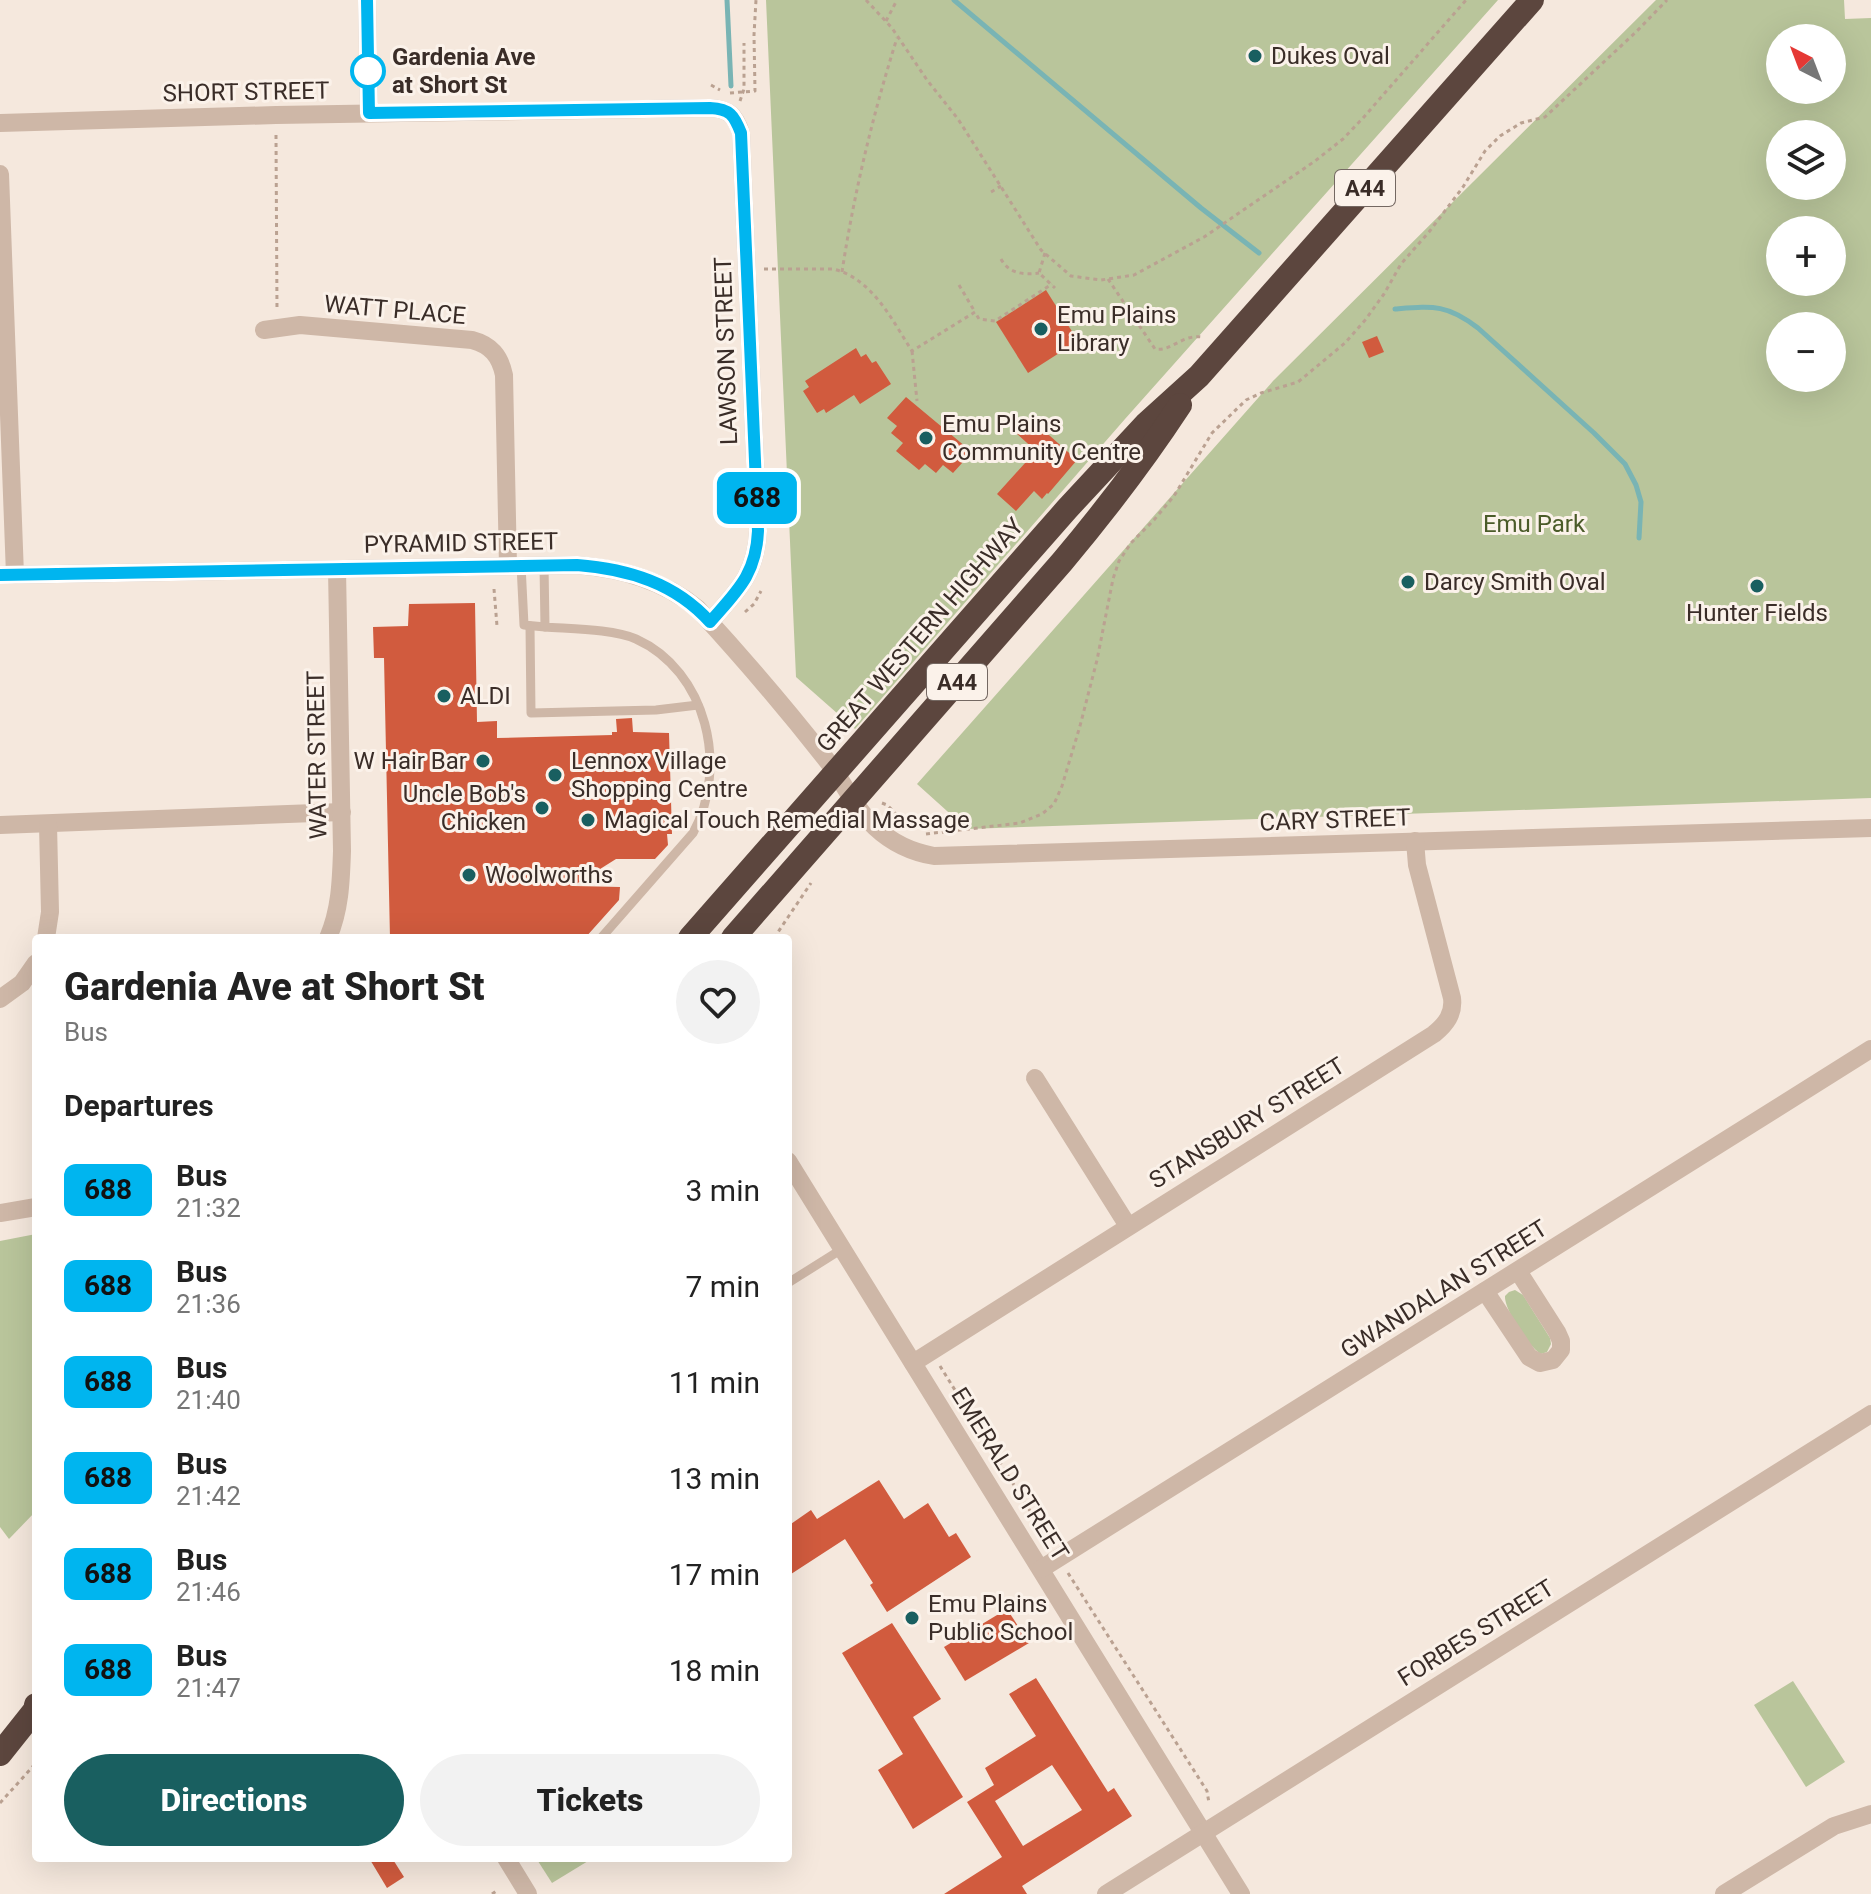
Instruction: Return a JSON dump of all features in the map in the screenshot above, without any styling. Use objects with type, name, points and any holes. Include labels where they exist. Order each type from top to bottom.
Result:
[{"type":"highway","name":"GREAT WESTERN HIGHWAY","points":[[694,934],[1067,509],[1146,424],[1199,376],[1532,0]]},
{"type":"highway","name":"GREAT WESTERN HIGHWAY","points":[[737,934],[1100,517],[1161,435],[1199,376]]},
{"type":"highway","points":[[0,1734],[26,1703],[32,1701]]},
{"type":"highway","points":[[0,1754],[32,1714]]},
{"type":"street","points":[[367,0],[369,113]]},
{"type":"street","name":"SHORT STREET","points":[[0,123],[710,108],[722,108],[731,114]]},
{"type":"street","name":"LAWSON STREET","points":[[710,622],[752,569],[758,531],[741,133],[731,114]]},
{"type":"street","points":[[0,174],[7,575]]},
{"type":"street","name":"WATT PLACE","points":[[270,329],[300,325],[472,340],[496,353],[504,375],[514,566]]},
{"type":"street","name":"PYRAMID STREET","points":[[7,575],[544,565],[596,566],[644,577],[688,601],[710,622],[836,774]]},
{"type":"street","name":"WATER STREET","points":[[329,934],[341,890],[337,569]]},
{"type":"street","name":"CARY STREET","points":[[836,774],[853,803],[874,827],[897,844],[934,856],[1871,828]]},
{"type":"street","points":[[0,825],[342,812]]},
{"type":"street","points":[[47,934],[50,912],[48,824]]},
{"type":"street","name":"STANSBURY STREET","points":[[913,1363],[1434,1034],[1452,1012],[1452,998],[1417,865],[1415,841]]},
{"type":"street","points":[[0,999],[22,983],[32,969]]},
{"type":"street","name":"GWANDALAN STREET","points":[[1041,1569],[1871,1049]]},
{"type":"street","points":[[1035,1078],[1128,1226]]},
{"type":"street","name":"EMERALD STREET","points":[[792,1168],[1241,1894]]},
{"type":"street","points":[[0,1213],[32,1208]]},
{"type":"street","points":[[1485,1291],[1529,1357],[1540,1363],[1553,1360],[1561,1350],[1560,1337],[1518,1271]]},
{"type":"street","name":"FORBES STREET","points":[[1106,1894],[1871,1414]]},
{"type":"street","points":[[1724,1894],[1834,1826],[1871,1814]]},
{"type":"street","points":[[508,1862],[528,1894]]},
{"type":"lane","points":[[544,565],[545,627]]},
{"type":"lane","points":[[514,566],[527,625],[531,713],[656,710],[698,705]]},
{"type":"lane","points":[[527,625],[628,636],[650,646],[682,675],[698,705],[706,729],[708,788],[699,821],[693,833],[605,934]]},
{"type":"lane","points":[[792,1280],[842,1249]]},
{"type":"path","points":[[711,85],[725,93],[755,91],[756,0]]},
{"type":"path","points":[[866,0],[886,21],[958,119],[1045,253],[1071,276],[1101,280],[1134,275],[1204,237],[1315,161],[1343,139],[1466,0]]},
{"type":"path","points":[[886,21],[897,0]]},
{"type":"path","points":[[879,804],[887,805],[912,829],[931,834],[1020,823],[1048,809],[1059,795],[1080,726],[1119,561],[1131,543],[1174,496],[1212,433],[1246,400],[1298,382],[1345,343],[1366,319],[1401,264],[1463,187],[1485,151],[1500,136],[1521,123],[1545,117],[1667,0]]},
{"type":"path","points":[[842,272],[853,208],[898,37]]},
{"type":"path","points":[[731,114],[743,92],[744,43]]},
{"type":"path","points":[[270,329],[276,115]]},
{"type":"path","points":[[991,192],[1001,186]]},
{"type":"path","points":[[1039,273],[1045,253]]},
{"type":"path","points":[[959,285],[979,319],[995,321],[1053,286],[1039,273],[1012,271],[1005,267],[1001,259]]},
{"type":"path","points":[[764,269],[833,269],[875,296],[912,351],[917,401]]},
{"type":"path","points":[[1108,279],[1155,349],[1162,350],[1186,337],[1202,337]]},
{"type":"path","points":[[912,351],[975,312]]},
{"type":"path","points":[[494,589],[497,626]]},
{"type":"path","points":[[777,934],[819,874]]},
{"type":"path","points":[[939,1365],[1051,1547]]},
{"type":"path","points":[[1068,1573],[1207,1791],[1209,1803]]},
{"type":"path","points":[[0,1803],[32,1767]]},
{"type":"path","points":[[492,1894],[498,1890]]},
{"type":"green space","points":[[766,0],[1498,0],[1125,419],[855,729],[796,677]]},
{"type":"green space","name":"Emu Park","points":[[1656,0],[1844,0],[1845,19],[1871,18],[1871,798],[967,829],[917,784],[1273,381]]},
{"type":"green space","points":[[32,1235],[32,1515],[9,1539],[0,1527],[0,1241]]},
{"type":"green space","points":[[1515,1290],[1523,1295],[1550,1338],[1547,1352],[1541,1354],[1536,1350],[1513,1319],[1505,1296]]},
{"type":"green space","points":[[1793,1681],[1845,1762],[1806,1787],[1754,1705]]},
{"type":"green space","points":[[539,1862],[586,1862],[552,1883]]},
{"type":"building","name":"Emu Plains Library","points":[[1046,290],[1078,341],[1028,373],[996,322]]},
{"type":"building","points":[[1377,336],[1384,352],[1369,358],[1362,342]]},
{"type":"building","points":[[856,348],[861,357],[866,354],[872,363],[876,361],[891,384],[860,404],[854,395],[826,413],[824,409],[817,413],[803,391],[809,387],[805,381]]},
{"type":"building","name":"Emu Plains Community Centre","points":[[906,397],[972,452],[953,473],[943,465],[936,473],[925,464],[919,470],[896,451],[903,443],[891,433],[897,426],[887,418]]},
{"type":"building","points":[[1031,419],[1077,460],[1048,494],[1042,499],[1034,491],[1016,511],[997,494],[1036,451],[1016,433]]},
{"type":"building","points":[[475,603],[477,722],[497,721],[497,738],[612,735],[612,732],[617,732],[616,719],[632,718],[633,732],[669,733],[672,834],[667,834],[668,845],[655,859],[616,859],[573,886],[620,887],[619,900],[589,934],[390,934],[384,658],[374,658],[373,627],[408,626],[409,604]]},
{"type":"building","points":[[879,1480],[904,1519],[928,1503],[949,1537],[956,1533],[971,1557],[887,1612],[845,1539],[792,1573],[792,1523],[811,1510],[817,1519]]},
{"type":"building","points":[[1007,1609],[1029,1643],[965,1681],[944,1647]]},
{"type":"building","points":[[892,1623],[941,1699],[913,1717],[963,1797],[913,1829],[878,1770],[903,1754],[842,1653]]},
{"type":"building","points":[[1036,1678],[1108,1792],[1114,1788],[1132,1816],[1022,1886],[1027,1894],[944,1894],[1002,1857],[967,1802],[994,1785],[985,1768],[1036,1736],[1009,1694]],"holes":[[[1052,1765],[1082,1810],[1023,1846],[995,1801]]]},
{"type":"building","points":[[371,1862],[395,1862],[404,1877],[387,1888]]},
{"type":"waterway","points":[[727,0],[731,86]]},
{"type":"waterway","points":[[954,0],[1259,253]]},
{"type":"waterway","points":[[1395,309],[1439,308],[1467,320],[1594,433],[1625,464],[1636,485],[1641,502],[1639,538]]},
{"type":"bus line","name":"688","points":[[0,575],[596,566],[644,577],[673,591],[710,622],[752,569],[758,531],[741,133],[735,118],[722,108],[369,113],[367,0]]},
{"type":"place","name":"Dukes Oval","points":[[1255,56]]},
{"type":"place","name":"Gardenia Ave at Short St","points":[[368,71]]},
{"type":"place","name":"Emu Plains Library","points":[[1041,329]]},
{"type":"place","name":"Emu Plains Community Centre","points":[[926,438]]},
{"type":"place","name":"Darcy Smith Oval","points":[[1408,582]]},
{"type":"place","name":"Hunter Fields","points":[[1757,586]]},
{"type":"place","name":"ALDI","points":[[444,696]]},
{"type":"place","name":"W Hair Bar","points":[[483,761]]},
{"type":"place","name":"Lennox Village Shopping Centre","points":[[555,775]]},
{"type":"place","name":"Uncle Bob's Chicken","points":[[542,808]]},
{"type":"place","name":"Magical Touch Remedial Massage","points":[[588,820]]},
{"type":"place","name":"Woolworths","points":[[469,875]]},
{"type":"place","name":"Emu Plains Public School","points":[[912,1618]]}]
